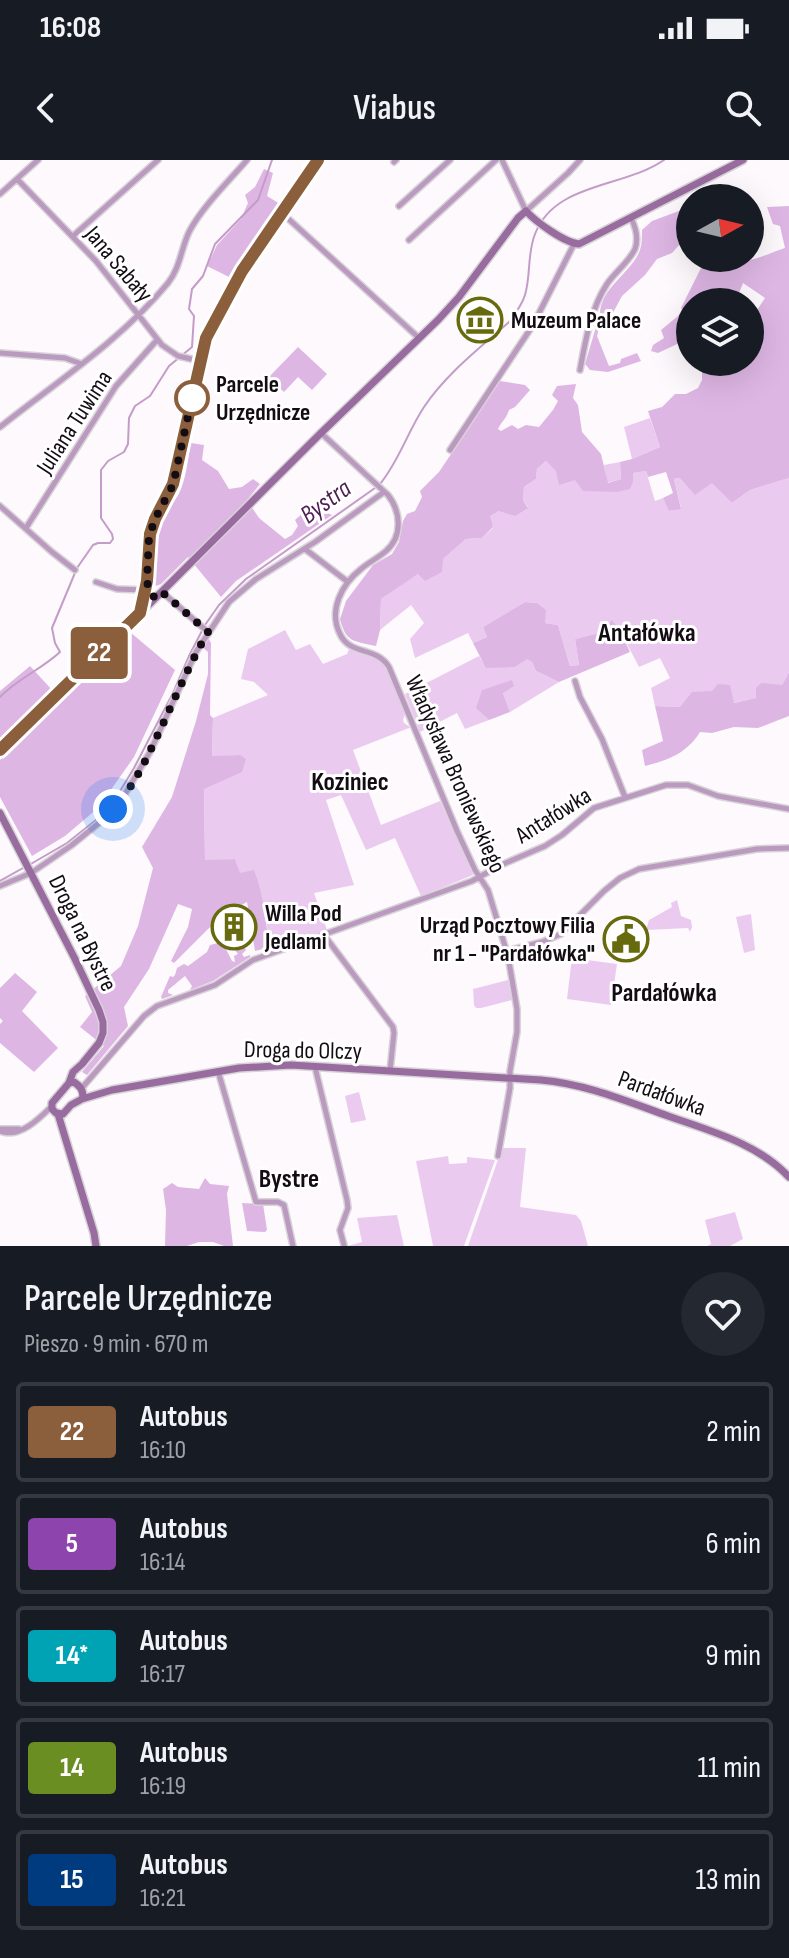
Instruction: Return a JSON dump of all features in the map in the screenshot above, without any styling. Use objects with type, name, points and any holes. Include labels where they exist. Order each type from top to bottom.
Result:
[{"type":"street","points":[[0,194],[38,160]]},
{"type":"street","points":[[73,236],[158,160]]},
{"type":"street","points":[[0,427],[138,316],[172,277],[194,224],[247,160]]},
{"type":"street","points":[[140,613],[146,586],[150,534],[173,485],[207,335],[233,286],[318,160]]},
{"type":"street","points":[[399,206],[450,160]]},
{"type":"street","points":[[409,240],[499,160],[526,211],[574,244],[588,241],[743,160]]},
{"type":"street","points":[[1,750],[419,338],[459,297],[518,218],[580,160]]},
{"type":"street","name":"Jana Sabały","points":[[17,179],[96,261],[165,348],[200,361]]},
{"type":"street","points":[[282,213],[419,338]]},
{"type":"street","points":[[580,370],[596,307],[606,285],[634,251],[637,233],[631,218]]},
{"type":"street","points":[[450,450],[533,325],[574,244]]},
{"type":"street","name":"Juliana Tuwima","points":[[26,528],[116,386],[157,340]]},
{"type":"street","points":[[0,353],[65,358],[82,364]]},
{"type":"street","points":[[304,548],[348,582],[388,550],[396,537],[398,514],[392,500],[321,433]]},
{"type":"street","points":[[0,886],[30,871],[83,836],[126,794],[150,752],[207,631],[229,602],[256,579],[370,504],[383,490]]},
{"type":"street","points":[[0,506],[75,570]]},
{"type":"street","points":[[96,582],[117,589],[146,586]]},
{"type":"street","name":"Władysława Broniewskiego","points":[[348,582],[336,607],[339,634],[348,645],[379,655],[389,667],[457,831],[488,890],[506,951],[518,1017],[498,1156]]},
{"type":"street","points":[[146,586],[155,598]]},
{"type":"street","points":[[162,592],[207,631]]},
{"type":"street","points":[[575,681],[625,797]]},
{"type":"street","name":"Antałówka","points":[[78,1088],[144,1016],[160,1005],[215,985],[253,960],[479,877],[554,841],[594,808],[666,785],[681,784],[723,797],[789,809]]},
{"type":"street","name":"Droga na Bystre","points":[[0,813],[75,959],[102,1019],[103,1031],[99,1043],[73,1072],[78,1088],[64,1087],[53,1102],[57,1111]]},
{"type":"street","points":[[506,951],[561,934],[603,891],[639,869],[757,849],[789,848]]},
{"type":"street","points":[[324,935],[393,1027],[390,1071]]},
{"type":"street","name":"Droga do Olczy","points":[[78,1088],[98,1093],[268,1065],[510,1078]]},
{"type":"street","points":[[315,1067],[347,1200],[348,1208],[340,1230],[344,1245]]},
{"type":"street","points":[[218,1071],[256,1202],[284,1205],[293,1246]]},
{"type":"street","name":"Pardałówka","points":[[510,1078],[574,1084],[617,1097],[741,1144],[769,1159],[788,1174]]},
{"type":"street","points":[[0,1130],[20,1129],[70,1106],[78,1088]]},
{"type":"street","points":[[57,1111],[96,1246]]},
{"type":"shaded area","points":[[264,169],[273,173],[267,196],[280,204],[240,259],[231,278],[207,266],[217,245],[241,219],[248,203],[245,195],[255,187]]},
{"type":"shaded area","points":[[789,206],[789,478],[750,490],[732,503],[712,483],[695,495],[680,478],[674,479],[681,509],[669,511],[663,498],[673,493],[666,472],[648,477],[646,471],[633,473],[630,489],[617,492],[583,491],[575,480],[559,485],[556,471],[546,461],[537,469],[536,479],[524,487],[523,500],[528,508],[515,516],[499,511],[490,516],[493,527],[482,538],[466,539],[443,559],[442,572],[425,581],[418,574],[381,599],[376,646],[348,637],[340,619],[346,601],[373,565],[392,554],[399,542],[403,521],[407,514],[415,511],[422,497],[420,491],[439,472],[500,381],[525,385],[530,390],[509,410],[498,429],[501,431],[512,425],[518,429],[526,425],[539,427],[558,401],[552,395],[557,386],[576,384],[573,398],[578,405],[582,432],[601,454],[608,483],[621,479],[620,462],[660,447],[648,411],[662,407],[675,394],[686,394],[698,388],[702,376],[764,376],[764,288],[750,288],[743,283],[741,288],[691,288],[699,272],[764,272],[764,256],[785,248],[780,226],[773,224],[767,207]]},
{"type":"shaded area","points":[[676,212],[676,249],[657,259],[622,296],[609,320],[600,316],[605,297],[636,259],[642,243],[642,230],[652,221]]},
{"type":"shaded area","points":[[676,318],[676,345],[658,353],[651,351],[653,345],[664,338],[661,330]]},
{"type":"shaded area","points":[[596,327],[599,328],[597,336],[609,366],[637,353],[641,361],[608,372],[590,370],[585,364]]},
{"type":"shaded area","points":[[298,347],[327,374],[312,390],[298,377],[284,392],[268,378]]},
{"type":"shaded area","points":[[650,418],[660,447],[632,459],[624,427]]},
{"type":"shaded area","points":[[191,443],[204,445],[202,460],[218,471],[229,489],[242,487],[253,479],[260,484],[247,500],[259,518],[285,539],[298,526],[295,520],[311,506],[332,515],[236,581],[221,597],[188,557],[156,586],[152,561],[155,533],[161,518],[180,491]]},
{"type":"shaded area","points":[[546,461],[570,477],[617,492],[632,473],[646,471],[655,501],[663,498],[670,511],[681,508],[674,479],[712,482],[732,503],[750,490],[789,478],[789,672],[782,685],[757,698],[733,703],[712,691],[680,707],[655,706],[651,688],[670,678],[660,658],[639,667],[621,632],[603,632],[575,639],[579,665],[570,666],[558,625],[545,623],[537,603],[525,602],[483,627],[487,637],[473,643],[468,633],[415,658],[410,639],[424,623],[411,605],[380,630],[381,599],[443,559],[466,539],[482,538],[493,528],[489,516],[499,511],[528,507],[523,500],[524,487],[536,479],[537,469]]},
{"type":"shaded area","points":[[620,462],[621,479],[607,483],[604,465]]},
{"type":"shaded area","points":[[525,602],[537,603],[546,610],[545,623],[558,625],[570,666],[579,665],[575,639],[603,632],[612,620],[630,652],[559,682],[536,671],[527,659],[515,667],[486,668],[473,643],[487,637],[483,627]]},
{"type":"shaded area","points":[[285,630],[296,650],[310,644],[323,664],[347,654],[349,649],[381,661],[405,714],[404,723],[410,727],[353,750],[381,825],[440,801],[473,875],[421,896],[395,838],[366,850],[341,795],[326,800],[354,885],[314,893],[327,930],[270,947],[264,907],[240,874],[235,859],[205,861],[204,788],[241,772],[240,755],[212,757],[213,718],[268,695],[254,682],[241,679],[248,649]]},
{"type":"shaded area","points":[[130,632],[175,670],[134,757],[98,808],[65,836],[32,856],[0,797],[0,760]]},
{"type":"shaded area","points":[[208,638],[211,643],[212,756],[240,755],[246,759],[242,772],[204,789],[205,860],[235,859],[240,873],[254,870],[270,947],[255,951],[247,902],[220,917],[174,963],[171,961],[188,927],[192,909],[178,904],[149,969],[124,1007],[128,1026],[87,1075],[82,1072],[104,1046],[80,1027],[92,1012],[85,996],[121,966],[138,926],[153,868],[142,847],[172,797],[196,721],[208,674],[208,652],[202,647]]},
{"type":"shaded area","points":[[479,656],[487,668],[527,658],[536,671],[559,682],[510,712],[503,693],[477,708],[489,720],[465,729],[457,713],[420,732],[405,694]]},
{"type":"shaded area","points":[[30,666],[53,691],[0,741],[0,691]]},
{"type":"shaded area","points":[[789,672],[789,716],[758,728],[734,727],[712,733],[700,732],[677,755],[645,766],[642,750],[663,741],[655,706],[680,707],[692,692],[712,691],[718,684],[730,685],[734,703],[756,698],[756,688],[761,683],[782,685]]},
{"type":"shaded area","points":[[512,680],[514,686],[503,693],[510,712],[489,720],[476,708],[482,690]]},
{"type":"shaded area","points":[[677,900],[681,916],[691,920],[690,932],[688,928],[646,930],[649,920],[672,907],[671,903]]},
{"type":"shaded area","points":[[751,914],[755,950],[744,953],[736,917]]},
{"type":"shaded area","points":[[227,939],[226,949],[232,961],[235,962],[234,956],[238,954],[235,945],[242,942],[246,950],[242,954],[250,957],[213,981],[190,990],[192,986],[185,976],[168,990],[173,995],[162,999],[170,976],[175,975],[177,968],[184,964],[188,966],[207,952],[210,945]]},
{"type":"shaded area","points":[[572,958],[617,964],[611,1005],[567,999]]},
{"type":"shaded area","points":[[15,973],[37,992],[22,1011],[58,1048],[34,1072],[0,1043],[0,1024],[3,1021],[0,1018],[0,988]]},
{"type":"shaded area","points":[[508,980],[512,1000],[476,1008],[473,989]]},
{"type":"shaded area","points":[[359,1092],[366,1120],[351,1123],[345,1096]]},
{"type":"shaded area","points":[[502,1148],[526,1148],[520,1207],[576,1215],[581,1221],[588,1246],[468,1246]]},
{"type":"shaded area","points":[[448,1156],[449,1164],[467,1163],[467,1157],[495,1160],[464,1246],[433,1246],[416,1161]]},
{"type":"shaded area","points":[[205,1178],[210,1184],[229,1186],[227,1194],[233,1246],[199,1242],[187,1246],[165,1246],[163,1189],[172,1183],[178,1187],[199,1189]]},
{"type":"shaded area","points":[[242,1203],[263,1204],[265,1232],[247,1231]]},
{"type":"shaded area","points":[[735,1212],[743,1239],[730,1246],[707,1246],[711,1244],[705,1220]]},
{"type":"shaded area","points":[[397,1215],[404,1246],[348,1246],[362,1242],[357,1218]]},
{"type":"waterway","points":[[0,697],[60,652],[52,628],[77,568],[93,545],[110,543],[113,539],[101,518],[101,470],[108,461],[124,452],[128,444],[129,418],[135,406],[150,396],[169,366],[192,347],[194,316],[189,309],[192,289],[203,276],[215,244],[258,200],[272,160]]},
{"type":"waterway","name":"Bystra","points":[[380,484],[393,466],[418,416],[442,383],[509,322],[518,309],[527,287],[535,234],[545,217],[558,204],[574,195],[630,176],[664,160]]},
{"type":"waterway","name":"Bystra","points":[[29,865],[67,843],[101,816],[114,801],[173,693],[205,625],[219,605],[246,579],[375,488]]},
{"type":"waterway","name":"Bystra","points":[[0,881],[23,868]]},
{"type":"bus line","name":"22","points":[[0,750],[140,613],[147,581],[150,534],[173,484],[206,338],[242,271],[318,160]]},
{"type":"place","name":"Muzeum Palace","points":[[480,320]]},
{"type":"place","name":"Parcele Urzędnicze","points":[[192,398]]},
{"type":"place","name":"Willa Pod Jedlami","points":[[234,927]]},
{"type":"place","name":"Urząd Pocztowy Filia nr 1 - \"Pardałówka\"","points":[[626,939]]},
{"type":"district","name":"Antałówka","points":[[647,632]]},
{"type":"district","name":"Koziniec","points":[[350,781]]},
{"type":"district","name":"Pardałówka","points":[[664,992]]},
{"type":"district","name":"Bystre","points":[[289,1178]]},
{"type":"route","points":[[113,809],[126,794],[150,752],[208,632],[162,592],[155,598],[149,591],[147,581],[150,534],[173,485],[192,398]]}]
